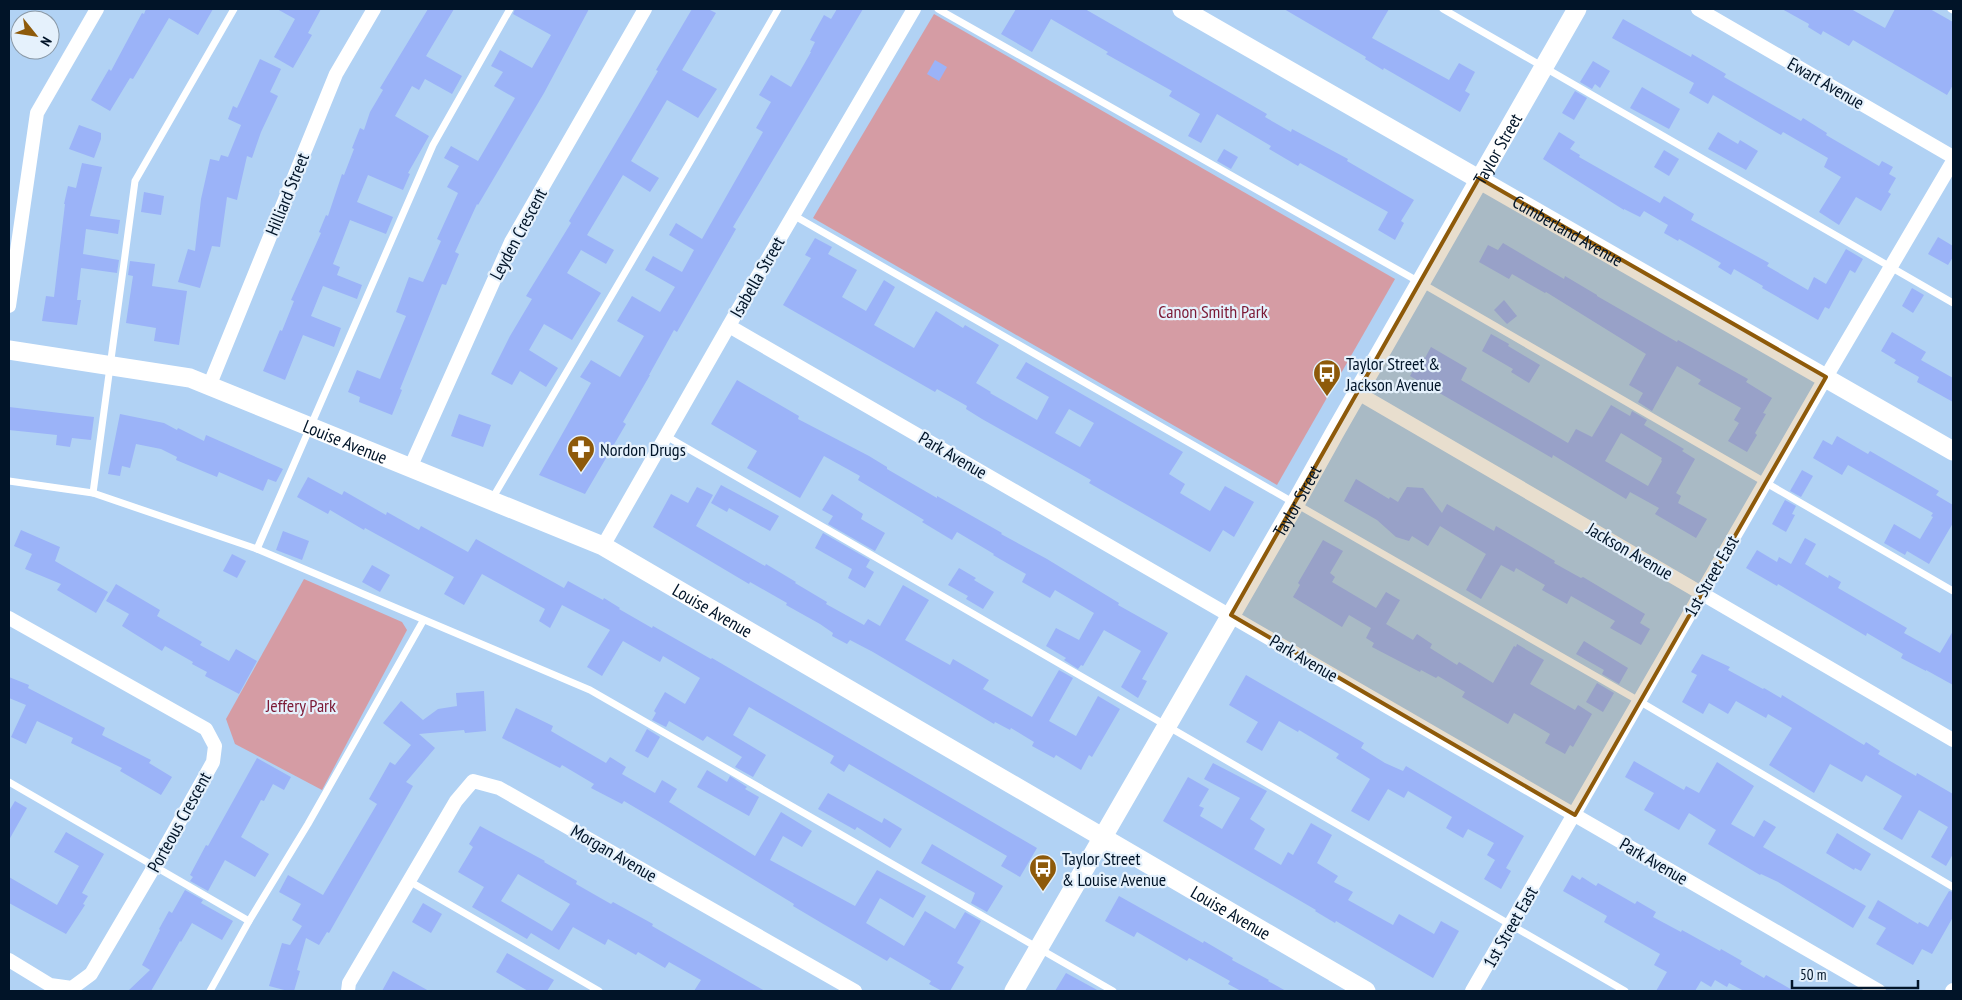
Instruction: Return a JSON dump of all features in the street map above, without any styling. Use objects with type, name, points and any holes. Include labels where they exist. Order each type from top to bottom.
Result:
[{"type":"street","points":[[9,306],[37,113],[97,9]]},
{"type":"street","name":"Hilliard Street","points":[[210,384],[336,74],[374,9]]},
{"type":"street","name":"Leyden Crescent","points":[[410,468],[511,242],[645,9]]},
{"type":"street","name":"Isabella Street","points":[[603,546],[914,9]]},
{"type":"street","name":"Cumberland Avenue","points":[[1182,9],[1953,451]]},
{"type":"street","name":"Taylor Street","points":[[1014,991],[1296,504],[1479,178],[1577,9]]},
{"type":"street","name":"Ewart Avenue","points":[[1698,9],[1953,158]]},
{"type":"street","name":"1st Street East","points":[[1472,991],[1826,377],[1953,161]]},
{"type":"street","name":"Park Avenue","points":[[729,326],[1879,991]]},
{"type":"street","name":"Louise Avenue","points":[[9,350],[190,378],[210,384],[603,546],[1366,991]]},
{"type":"street","name":"Jackson Avenue","points":[[1358,393],[1953,740]]},
{"type":"street","name":"Porteous Crescent","points":[[9,618],[206,729],[215,746],[213,762],[91,974],[72,988],[50,985],[9,960]]},
{"type":"street","name":"Morgan Avenue","points":[[409,881],[456,801],[473,781],[499,788],[855,991]]},
{"type":"street","points":[[348,991],[349,983],[409,881]]},
{"type":"lane","points":[[93,493],[135,181],[234,9]]},
{"type":"lane","points":[[257,549],[433,145],[510,9]]},
{"type":"lane","points":[[490,501],[778,9]]},
{"type":"lane","points":[[938,9],[1421,283],[1953,591]]},
{"type":"lane","points":[[1443,9],[1953,303]]},
{"type":"lane","points":[[793,215],[1639,701],[1953,887]]},
{"type":"lane","points":[[666,436],[1625,991]]},
{"type":"lane","points":[[9,481],[93,493],[257,549],[423,621],[590,690],[1113,991]]},
{"type":"lane","points":[[210,991],[249,921],[308,824],[423,621]]},
{"type":"lane","points":[[9,782],[249,921]]},
{"type":"lane","points":[[409,881],[599,991]]},
{"type":"highlighted area","points":[[1479,178],[1826,377],[1575,815],[1231,615]]},
{"type":"green space","name":"Canon Smith Park","points":[[934,14],[1395,279],[1277,485],[813,218]]},
{"type":"green space","name":"Jeffery Park","points":[[304,579],[402,622],[407,630],[322,790],[235,744],[226,719]]},
{"type":"building","points":[[146,9],[213,9],[198,35],[169,18],[133,79],[130,78],[110,111],[91,100],[109,69],[111,71],[142,13],[144,14]]},
{"type":"building","points":[[277,9],[321,9],[308,33],[312,35],[293,68],[274,57],[295,19]]},
{"type":"building","points":[[428,9],[454,9],[426,56],[462,76],[452,94],[425,79],[419,90],[412,86],[395,116],[429,136],[408,173],[410,174],[403,190],[368,175],[357,202],[393,217],[386,234],[350,220],[333,264],[340,267],[337,275],[362,285],[357,299],[323,286],[311,316],[341,328],[334,347],[303,335],[285,380],[263,371],[280,330],[282,331],[294,301],[291,300],[321,233],[319,232],[326,215],[328,216],[342,174],[344,175],[354,149],[352,148],[360,128],[364,130],[370,112],[383,90],[380,88]]},
{"type":"building","points":[[515,9],[589,9],[544,93],[477,204],[455,252],[459,254],[446,285],[442,284],[400,389],[402,390],[392,415],[359,402],[360,397],[348,392],[357,370],[380,379],[406,316],[396,312],[409,277],[423,282],[441,241],[437,239],[458,193],[447,187],[459,166],[444,158],[451,146],[478,161],[515,98],[494,86],[503,72],[491,66],[500,50],[532,68],[551,35],[513,14]]},
{"type":"building","points":[[692,9],[708,9],[716,13],[682,70],[717,89],[698,118],[667,100],[631,161],[659,178],[650,192],[623,175],[587,235],[614,250],[606,264],[581,250],[567,273],[601,293],[572,340],[544,324],[529,350],[558,368],[546,387],[520,371],[512,385],[491,374],[510,336],[532,299],[526,296],[571,223],[569,221],[658,71],[656,70]]},
{"type":"building","points":[[837,9],[863,9],[733,227],[736,229],[677,332],[674,330],[623,422],[626,424],[585,494],[539,475],[591,383],[580,377],[591,360],[620,377],[644,336],[617,321],[632,296],[660,312],[675,287],[645,270],[653,256],[682,272],[694,250],[669,235],[676,223],[702,239],[763,132],[756,128],[771,102],[759,95],[771,75],[791,87],[811,52],[815,42],[810,40],[824,15],[831,19]]},
{"type":"building","points":[[1016,9],[1085,9],[1267,114],[1265,117],[1291,132],[1292,129],[1348,159],[1347,161],[1414,200],[1401,221],[1404,223],[1395,240],[1378,230],[1388,212],[1300,163],[1298,166],[1269,149],[1271,146],[1217,114],[1201,143],[1188,136],[1200,114],[1169,96],[1172,91],[1106,54],[1108,52],[1051,19],[1032,52],[1001,34]]},
{"type":"building","points":[[1284,9],[1389,9],[1372,38],[1449,80],[1459,63],[1475,72],[1465,91],[1470,94],[1460,112],[1384,68],[1383,70],[1365,59],[1366,57]]},
{"type":"building","points":[[1782,9],[1851,9],[1885,28],[1895,9],[1930,9],[1953,22],[1953,85],[1947,95],[1853,40],[1849,46],[1823,31],[1821,35],[1808,27],[1809,24]]},
{"type":"building","points":[[1623,19],[1691,57],[1692,54],[1726,74],[1724,77],[1801,121],[1803,118],[1827,133],[1826,135],[1879,166],[1882,161],[1893,167],[1889,174],[1896,178],[1888,192],[1891,194],[1881,211],[1856,197],[1839,225],[1819,212],[1841,177],[1824,167],[1828,158],[1783,132],[1781,135],[1713,95],[1708,104],[1689,93],[1694,83],[1612,38]]},
{"type":"building","points":[[260,59],[281,69],[270,92],[278,96],[261,132],[252,158],[247,156],[237,200],[227,197],[220,247],[212,246],[200,288],[178,282],[188,249],[195,251],[201,199],[210,159],[219,161],[221,155],[228,157],[241,125],[228,119],[233,106],[237,108]]},
{"type":"building","points":[[935,60],[947,67],[939,81],[927,74]]},
{"type":"building","points":[[1593,61],[1610,71],[1600,88],[1595,84],[1592,89],[1580,82]]},
{"type":"building","points":[[1642,87],[1680,109],[1669,129],[1630,108]]},
{"type":"building","points":[[1575,91],[1587,98],[1574,120],[1562,113]]},
{"type":"building","points":[[79,125],[101,133],[101,139],[94,158],[69,149]]},
{"type":"building","points":[[1559,132],[1575,142],[1570,149],[1580,155],[1579,157],[1660,203],[1664,196],[1694,214],[1691,220],[1769,263],[1767,266],[1808,290],[1814,277],[1826,284],[1846,249],[1863,259],[1855,273],[1850,270],[1829,309],[1825,307],[1818,320],[1762,288],[1763,286],[1734,269],[1731,275],[1718,267],[1721,263],[1679,239],[1678,241],[1664,233],[1668,225],[1644,211],[1640,217],[1624,210],[1543,159]]},
{"type":"building","points":[[1718,132],[1738,144],[1740,140],[1758,151],[1746,170],[1708,149]]},
{"type":"building","points":[[1224,149],[1238,157],[1231,169],[1217,161]]},
{"type":"building","points":[[1664,150],[1679,159],[1669,176],[1654,167]]},
{"type":"building","points":[[82,163],[102,167],[90,216],[120,220],[118,234],[86,229],[83,254],[119,260],[117,273],[81,268],[77,300],[81,300],[77,325],[42,321],[46,296],[54,297],[64,204],[68,186],[76,188]]},
{"type":"building","points":[[144,192],[164,196],[161,215],[141,212]]},
{"type":"building","points":[[1938,237],[1953,246],[1953,257],[1948,265],[1928,254]]},
{"type":"building","points":[[815,238],[832,247],[828,254],[857,270],[842,297],[866,311],[884,280],[895,287],[874,325],[914,348],[936,311],[963,328],[965,325],[999,345],[976,383],[1037,420],[1049,397],[1016,378],[1026,362],[1183,452],[1169,474],[1185,484],[1180,493],[1210,511],[1225,486],[1254,502],[1234,537],[1223,530],[1210,552],[1089,483],[1091,480],[982,419],[966,409],[967,406],[937,389],[935,392],[783,305],[811,258],[805,255]],"holes":[[[1069,409],[1094,423],[1080,447],[1055,433]]]},
{"type":"building","points":[[1503,243],[1564,279],[1565,276],[1677,342],[1678,340],[1748,379],[1746,382],[1772,398],[1763,413],[1766,414],[1755,433],[1757,435],[1747,452],[1728,441],[1739,423],[1734,420],[1741,408],[1698,384],[1701,380],[1677,366],[1652,411],[1638,402],[1643,393],[1629,385],[1646,354],[1546,292],[1512,274],[1509,279],[1479,262],[1488,245],[1498,250]]},
{"type":"building","points":[[130,261],[155,264],[152,286],[187,291],[179,345],[154,341],[156,328],[126,323],[133,276],[128,275]]},
{"type":"building","points":[[1912,288],[1924,295],[1913,313],[1902,306]]},
{"type":"building","points":[[1504,300],[1517,316],[1507,324],[1494,310]]},
{"type":"building","points":[[1892,332],[1926,352],[1921,360],[1953,378],[1953,402],[1917,382],[1919,377],[1894,363],[1896,360],[1881,351]]},
{"type":"building","points":[[1491,334],[1540,365],[1529,383],[1511,372],[1513,369],[1482,351]]},
{"type":"building","points":[[1431,347],[1467,368],[1461,380],[1568,443],[1576,429],[1592,437],[1611,405],[1630,416],[1632,411],[1647,420],[1644,425],[1684,449],[1682,451],[1695,459],[1676,493],[1681,496],[1678,503],[1707,519],[1696,538],[1655,514],[1659,508],[1630,492],[1626,499],[1553,455],[1552,458],[1410,376],[1421,356],[1425,358]],"holes":[[[1621,433],[1662,458],[1648,486],[1605,461]]]},
{"type":"building","points":[[737,380],[799,416],[798,419],[869,456],[887,467],[887,469],[937,498],[937,496],[1047,559],[1119,603],[1118,605],[1168,633],[1142,679],[1147,681],[1138,698],[1121,687],[1141,651],[1104,630],[1083,666],[1081,665],[1078,669],[1064,660],[1066,658],[1046,646],[1056,628],[1079,640],[1094,613],[1055,590],[1050,598],[1022,582],[1026,574],[957,532],[952,540],[922,522],[924,520],[858,480],[860,476],[824,456],[800,498],[747,468],[757,451],[711,424]]},
{"type":"building","points":[[9,407],[94,417],[91,440],[72,438],[70,447],[56,445],[57,435],[9,430]]},
{"type":"building","points":[[120,414],[164,423],[204,441],[206,435],[283,469],[276,482],[268,479],[263,491],[219,472],[217,477],[176,460],[177,457],[161,449],[136,444],[130,468],[122,466],[120,476],[108,474]]},
{"type":"building","points":[[459,414],[491,425],[483,447],[451,436]]},
{"type":"building","points":[[1837,436],[1868,454],[1870,451],[1939,491],[1936,495],[1953,505],[1953,523],[1929,564],[1907,551],[1905,555],[1884,543],[1894,524],[1920,539],[1933,517],[1931,516],[1933,513],[1848,465],[1842,475],[1813,458],[1823,440],[1832,445]]},
{"type":"building","points":[[1802,470],[1813,476],[1801,497],[1790,491]]},
{"type":"building","points":[[308,477],[342,495],[344,491],[386,515],[387,512],[419,530],[421,526],[468,552],[476,539],[564,588],[568,581],[603,600],[604,598],[652,628],[653,626],[712,658],[1037,848],[1020,877],[1001,866],[1007,856],[849,764],[844,772],[830,763],[834,756],[749,707],[733,735],[766,755],[753,777],[735,767],[742,757],[707,736],[703,741],[669,721],[666,727],[652,720],[656,713],[654,711],[665,692],[685,704],[700,678],[663,656],[660,662],[623,641],[602,676],[587,667],[610,630],[562,605],[550,628],[539,621],[545,609],[482,574],[464,605],[444,594],[454,577],[330,510],[328,514],[297,497]]},
{"type":"building","points":[[1356,479],[1389,499],[1390,497],[1398,502],[1407,487],[1423,488],[1442,513],[1447,504],[1494,531],[1496,526],[1555,561],[1554,563],[1581,578],[1583,577],[1645,614],[1640,623],[1650,629],[1641,645],[1610,628],[1615,621],[1571,596],[1567,604],[1542,590],[1545,585],[1516,568],[1514,572],[1501,565],[1481,599],[1466,590],[1486,554],[1440,526],[1428,546],[1412,536],[1409,541],[1396,537],[1377,520],[1344,501]]},
{"type":"building","points":[[721,485],[779,516],[770,531],[729,508],[727,512],[711,503]]},
{"type":"building","points":[[697,487],[713,495],[696,526],[765,566],[766,564],[827,602],[826,604],[864,625],[868,619],[880,626],[903,585],[929,600],[905,640],[950,665],[953,659],[989,680],[983,689],[1032,717],[1059,670],[1073,678],[1049,721],[1076,736],[1098,696],[1120,709],[1092,757],[1089,755],[1081,770],[1056,755],[1054,758],[1032,746],[1034,742],[1011,728],[1010,730],[995,722],[994,724],[873,652],[850,640],[847,644],[832,636],[833,633],[786,605],[787,603],[750,582],[749,584],[653,527],[671,494],[688,503]]},
{"type":"building","points":[[832,494],[863,514],[861,519],[885,533],[875,551],[828,524],[833,516],[822,510]]},
{"type":"building","points":[[1785,500],[1796,506],[1792,514],[1795,515],[1786,532],[1772,524]]},
{"type":"building","points":[[21,530],[60,547],[55,561],[108,592],[96,613],[57,590],[61,584],[25,569],[32,554],[14,546]]},
{"type":"building","points":[[283,531],[309,541],[302,560],[276,550]]},
{"type":"building","points":[[823,533],[870,560],[866,567],[874,572],[865,588],[848,578],[852,569],[815,548]]},
{"type":"building","points":[[1805,538],[1816,544],[1805,564],[1828,578],[1829,575],[1841,582],[1838,588],[1907,628],[1904,633],[1940,653],[1953,631],[1953,685],[1901,658],[1903,654],[1867,633],[1866,636],[1778,584],[1777,586],[1746,568],[1757,550],[1777,562],[1779,557],[1791,564]]},
{"type":"building","points":[[1323,540],[1343,551],[1330,573],[1335,577],[1332,582],[1376,608],[1386,592],[1400,600],[1386,624],[1413,640],[1417,634],[1432,644],[1430,648],[1457,665],[1459,662],[1493,683],[1514,646],[1516,647],[1517,644],[1544,660],[1530,684],[1575,710],[1578,705],[1592,714],[1573,747],[1570,745],[1565,754],[1545,743],[1550,734],[1514,713],[1508,724],[1462,697],[1465,692],[1438,676],[1436,678],[1421,670],[1420,672],[1372,647],[1374,643],[1366,638],[1371,628],[1349,615],[1342,627],[1293,597],[1300,585],[1298,583]]},
{"type":"building","points":[[232,554],[246,561],[237,578],[223,571]]},
{"type":"building","points":[[372,565],[390,575],[380,592],[362,582]]},
{"type":"building","points":[[959,568],[994,592],[983,609],[966,599],[968,596],[948,585]]},
{"type":"building","points":[[116,584],[160,610],[157,616],[202,642],[200,645],[229,661],[236,649],[257,661],[239,694],[205,676],[207,672],[192,664],[193,662],[165,646],[162,651],[122,626],[129,614],[106,601]]},
{"type":"building","points":[[1584,641],[1628,668],[1619,684],[1602,674],[1604,670],[1576,654]]},
{"type":"building","points":[[1702,654],[1730,667],[1728,670],[1763,689],[1781,698],[1782,695],[1864,745],[1866,742],[1880,751],[1878,754],[1916,776],[1917,773],[1953,794],[1953,854],[1946,866],[1931,857],[1948,827],[1919,810],[1902,840],[1883,829],[1902,796],[1866,775],[1862,782],[1830,764],[1814,793],[1769,765],[1792,728],[1768,714],[1766,718],[1736,701],[1728,714],[1709,703],[1703,714],[1682,702],[1697,675],[1691,672]]},
{"type":"building","points":[[1246,675],[1364,743],[1361,748],[1385,763],[1403,771],[1406,766],[1524,836],[1506,868],[1511,871],[1501,889],[1484,879],[1495,860],[1487,855],[1494,843],[1468,829],[1463,838],[1446,828],[1452,817],[1408,791],[1404,798],[1388,789],[1369,821],[1351,811],[1370,779],[1336,758],[1339,754],[1299,730],[1298,732],[1279,721],[1262,751],[1246,742],[1258,722],[1229,705]]},
{"type":"building","points":[[9,677],[29,685],[28,688],[105,728],[102,735],[151,760],[149,763],[172,777],[161,795],[120,771],[122,768],[71,743],[73,738],[37,721],[26,744],[11,737],[26,705],[9,698]]},
{"type":"building","points":[[1597,683],[1614,693],[1603,712],[1586,702]]},
{"type":"building","points":[[484,691],[486,731],[465,733],[464,730],[419,734],[435,748],[406,782],[413,786],[329,933],[327,932],[319,945],[306,938],[297,970],[300,971],[294,991],[269,986],[282,943],[290,945],[302,926],[292,920],[301,904],[279,892],[288,875],[323,895],[377,804],[369,799],[390,762],[395,765],[411,745],[383,723],[401,701],[423,720],[438,709],[457,706],[456,693]]},
{"type":"building","points":[[516,708],[553,726],[551,731],[606,763],[610,757],[626,767],[622,774],[655,793],[662,780],[677,789],[669,802],[755,856],[781,812],[812,831],[802,847],[783,836],[770,860],[855,906],[877,870],[926,896],[913,918],[880,898],[866,923],[904,946],[925,911],[955,929],[965,912],[981,921],[957,963],[964,967],[950,991],[942,991],[929,984],[931,981],[890,957],[887,961],[825,925],[793,906],[794,904],[624,801],[622,804],[591,788],[594,784],[562,765],[560,768],[502,738]]},
{"type":"building","points":[[647,729],[660,737],[648,758],[635,751]]},
{"type":"building","points":[[257,758],[291,777],[284,790],[273,784],[264,801],[261,800],[241,837],[269,854],[255,877],[225,860],[208,891],[190,881],[193,877],[190,875]]},
{"type":"building","points":[[1634,761],[1684,790],[1686,786],[1699,793],[1717,762],[1754,786],[1731,824],[1754,837],[1764,820],[1776,827],[1763,847],[1866,906],[1853,928],[1778,882],[1760,875],[1708,844],[1716,830],[1689,813],[1679,830],[1644,810],[1654,793],[1625,777]]},
{"type":"building","points":[[1213,763],[1267,791],[1250,819],[1265,829],[1254,849],[1281,865],[1288,852],[1293,855],[1311,823],[1332,835],[1317,863],[1338,876],[1334,882],[1353,892],[1348,900],[1393,925],[1399,914],[1434,934],[1441,921],[1459,931],[1433,978],[1336,921],[1335,923],[1163,821],[1188,777],[1209,789],[1199,806],[1204,808],[1200,816],[1222,829],[1240,798],[1204,779]]},
{"type":"building","points":[[707,770],[727,782],[730,776],[747,787],[745,789],[759,797],[749,816],[697,787]]},
{"type":"building","points":[[828,793],[882,823],[884,818],[902,829],[890,848],[857,827],[855,830],[818,809]]},
{"type":"building","points":[[15,801],[27,808],[9,840],[9,811]]},
{"type":"building","points":[[480,826],[545,861],[577,881],[576,884],[611,904],[613,902],[653,924],[652,926],[765,991],[694,991],[701,980],[669,962],[665,968],[638,952],[636,955],[608,939],[605,945],[573,927],[559,950],[531,933],[527,939],[472,907],[484,887],[458,872],[473,847],[469,844]],"holes":[[[518,874],[570,904],[552,931],[501,901]]]},
{"type":"building","points":[[66,832],[104,854],[82,893],[88,896],[83,904],[85,905],[66,934],[9,903],[9,877],[57,905],[79,866],[54,852]]},
{"type":"building","points":[[1837,833],[1871,854],[1861,871],[1855,868],[1854,870],[1826,853]]},
{"type":"building","points":[[932,844],[1003,886],[987,912],[971,903],[975,893],[921,863]]},
{"type":"building","points":[[1572,875],[1580,880],[1582,877],[1596,886],[1598,883],[1635,904],[1637,901],[1656,912],[1653,917],[1681,932],[1682,930],[1720,951],[1721,949],[1742,961],[1740,964],[1764,978],[1766,975],[1794,991],[1744,991],[1729,983],[1727,987],[1715,980],[1711,987],[1701,981],[1695,991],[1656,991],[1667,972],[1654,965],[1660,954],[1604,922],[1607,916],[1563,891]]},
{"type":"building","points":[[185,890],[203,900],[201,903],[233,921],[222,940],[192,923],[151,991],[128,991],[150,970],[142,965],[169,911],[172,913]]},
{"type":"building","points":[[1949,891],[1953,892],[1953,917],[1932,954],[1922,949],[1913,965],[1876,944],[1886,928],[1868,918],[1878,900],[1918,924],[1919,922],[1928,927]]},
{"type":"building","points":[[1119,896],[1203,943],[1204,941],[1233,958],[1232,960],[1286,991],[1241,991],[1228,984],[1230,981],[1189,958],[1187,961],[1137,932],[1134,937],[1105,921]]},
{"type":"building","points":[[423,903],[442,914],[431,933],[412,922]]},
{"type":"building","points":[[507,953],[554,980],[547,991],[528,991],[496,972]]},
{"type":"building","points":[[393,971],[429,991],[382,991]]},
{"type":"building","points":[[1066,973],[1099,991],[1055,991]]},
{"type":"place","name":"Taylor Street & Jackson Avenue","points":[[1327,397]]},
{"type":"place","name":"Nordon Drugs","points":[[581,473]]},
{"type":"place","name":"Taylor Street & Louise Avenue","points":[[1043,892]]}]
